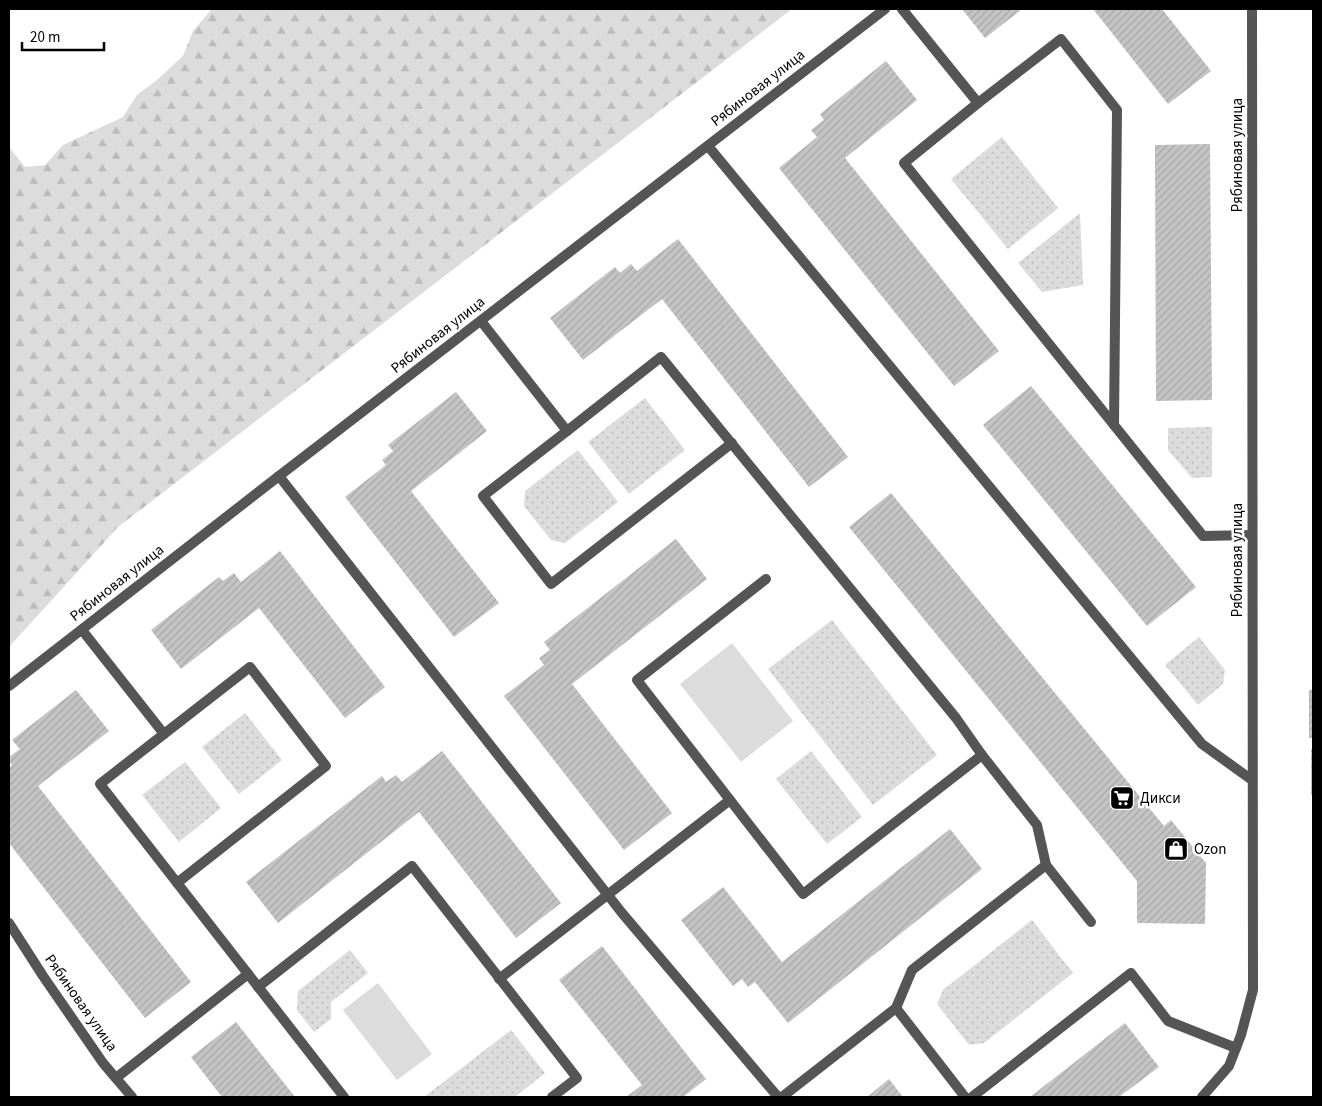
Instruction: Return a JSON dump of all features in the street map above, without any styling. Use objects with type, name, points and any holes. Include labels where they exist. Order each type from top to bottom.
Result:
[{"type":"street","name":"Рябиновая улица","points":[[9,686],[885,9]]},
{"type":"street","points":[[902,9],[978,103]]},
{"type":"street","name":"Рябиновая улица","points":[[1202,1097],[1229,1066],[1241,1034],[1253,990],[1252,9]]},
{"type":"street","points":[[1114,425],[1117,110],[1061,39],[904,163],[1114,425],[1203,536],[1252,535]]},
{"type":"street","points":[[708,146],[1202,744],[1252,780]]},
{"type":"street","points":[[481,321],[567,431]]},
{"type":"street","points":[[732,443],[551,584],[482,496],[661,357],[732,443],[956,718],[1036,825],[1046,865],[1091,922]]},
{"type":"street","points":[[279,476],[607,895],[778,1097]]},
{"type":"street","points":[[766,579],[637,680],[804,894],[982,755]]},
{"type":"street","points":[[82,630],[164,734]]},
{"type":"street","points":[[176,883],[326,766],[250,667],[100,784],[176,883],[344,1097]]},
{"type":"street","points":[[499,979],[730,800]]},
{"type":"street","points":[[782,1097],[896,1008],[912,970],[1046,865]]},
{"type":"street","points":[[258,987],[412,866],[577,1078],[552,1097]]},
{"type":"street","name":"Рябиновая улица","points":[[9,923],[103,1063],[132,1097]]},
{"type":"street","points":[[116,1078],[248,974]]},
{"type":"street","points":[[972,1097],[1131,974],[1168,1020],[1236,1048]]},
{"type":"street","points":[[896,1008],[966,1097]]},
{"type":"green space","points":[[212,9],[792,9],[118,527],[9,647],[9,147],[25,167],[45,165],[63,145],[123,117],[137,95],[183,56],[193,31]]},
{"type":"green space","points":[[1002,137],[1058,208],[1008,249],[951,179]]},
{"type":"green space","points":[[1080,213],[1083,285],[1042,292],[1018,263]]},
{"type":"green space","points":[[645,398],[685,450],[629,494],[588,442]]},
{"type":"green space","points":[[1212,427],[1212,477],[1192,478],[1168,450],[1168,428]]},
{"type":"green space","points":[[578,450],[618,502],[565,543],[551,540],[524,506],[525,491]]},
{"type":"green space","points":[[832,620],[937,755],[873,805],[768,669]]},
{"type":"green space","points":[[1199,637],[1225,670],[1223,684],[1198,705],[1165,665]]},
{"type":"green space","points":[[732,643],[793,721],[741,762],[680,684]]},
{"type":"green space","points":[[245,713],[282,760],[239,794],[202,747]]},
{"type":"green space","points":[[811,751],[862,817],[827,844],[776,779]]},
{"type":"green space","points":[[185,762],[221,808],[179,842],[142,795]]},
{"type":"green space","points":[[1032,920],[1073,973],[984,1043],[969,1045],[937,1004],[943,990]]},
{"type":"green space","points":[[350,950],[368,973],[331,1002],[331,1019],[314,1032],[297,1010],[298,991]]},
{"type":"green space","points":[[378,983],[432,1054],[397,1080],[343,1010]]},
{"type":"green space","points":[[511,1030],[545,1073],[515,1097],[424,1097]]},
{"type":"building","points":[[962,9],[1022,9],[985,38]]},
{"type":"building","points":[[1093,9],[1162,9],[1211,71],[1168,104]]},
{"type":"building","points":[[886,61],[917,100],[845,158],[999,351],[954,386],[779,168],[817,137],[811,130],[824,120],[820,114]]},
{"type":"building","points":[[1210,144],[1212,400],[1156,401],[1155,145]]},
{"type":"building","points":[[678,239],[848,457],[809,487],[662,299],[583,360],[550,318],[615,267],[620,273],[631,264],[637,271]]},
{"type":"building","points":[[1031,386],[1196,587],[1147,626],[983,425]]},
{"type":"building","points":[[456,392],[487,431],[411,491],[499,603],[454,637],[345,497],[386,465],[382,460],[393,451],[388,445]]},
{"type":"building","points":[[891,493],[1164,826],[1171,820],[1206,863],[1205,924],[1137,923],[1137,881],[849,527]]},
{"type":"building","points":[[676,539],[707,579],[572,684],[672,813],[624,850],[504,696],[544,665],[539,658],[550,650],[544,642]]},
{"type":"building","points":[[280,551],[385,687],[345,718],[259,608],[181,669],[151,630],[219,577],[223,581],[234,573],[241,582]]},
{"type":"building","points":[[76,690],[109,731],[38,786],[191,982],[145,1018],[9,843],[9,768],[12,765],[9,757],[20,749],[12,740]]},
{"type":"building","points":[[1309,690],[1313,690],[1313,738],[1309,738]]},
{"type":"building","points":[[1311,749],[1313,749],[1313,795],[1311,795]]},
{"type":"building","points":[[442,751],[561,903],[516,938],[419,812],[278,923],[246,882],[382,776],[386,782],[396,775],[402,782]]},
{"type":"building","points":[[950,829],[982,869],[788,1023],[755,982],[748,987],[742,979],[733,986],[681,920],[723,887],[782,962]]},
{"type":"building","points":[[602,946],[706,1079],[683,1097],[626,1097],[642,1085],[559,980]]},
{"type":"building","points":[[236,1022],[295,1097],[222,1097],[191,1057]]},
{"type":"building","points":[[1125,1023],[1159,1067],[1119,1097],[1030,1097]]},
{"type":"building","points":[[889,1079],[903,1097],[867,1097]]},
{"type":"place","name":"Дикси","points":[[1122,798]]},
{"type":"place","name":"Ozon","points":[[1176,849]]}]
